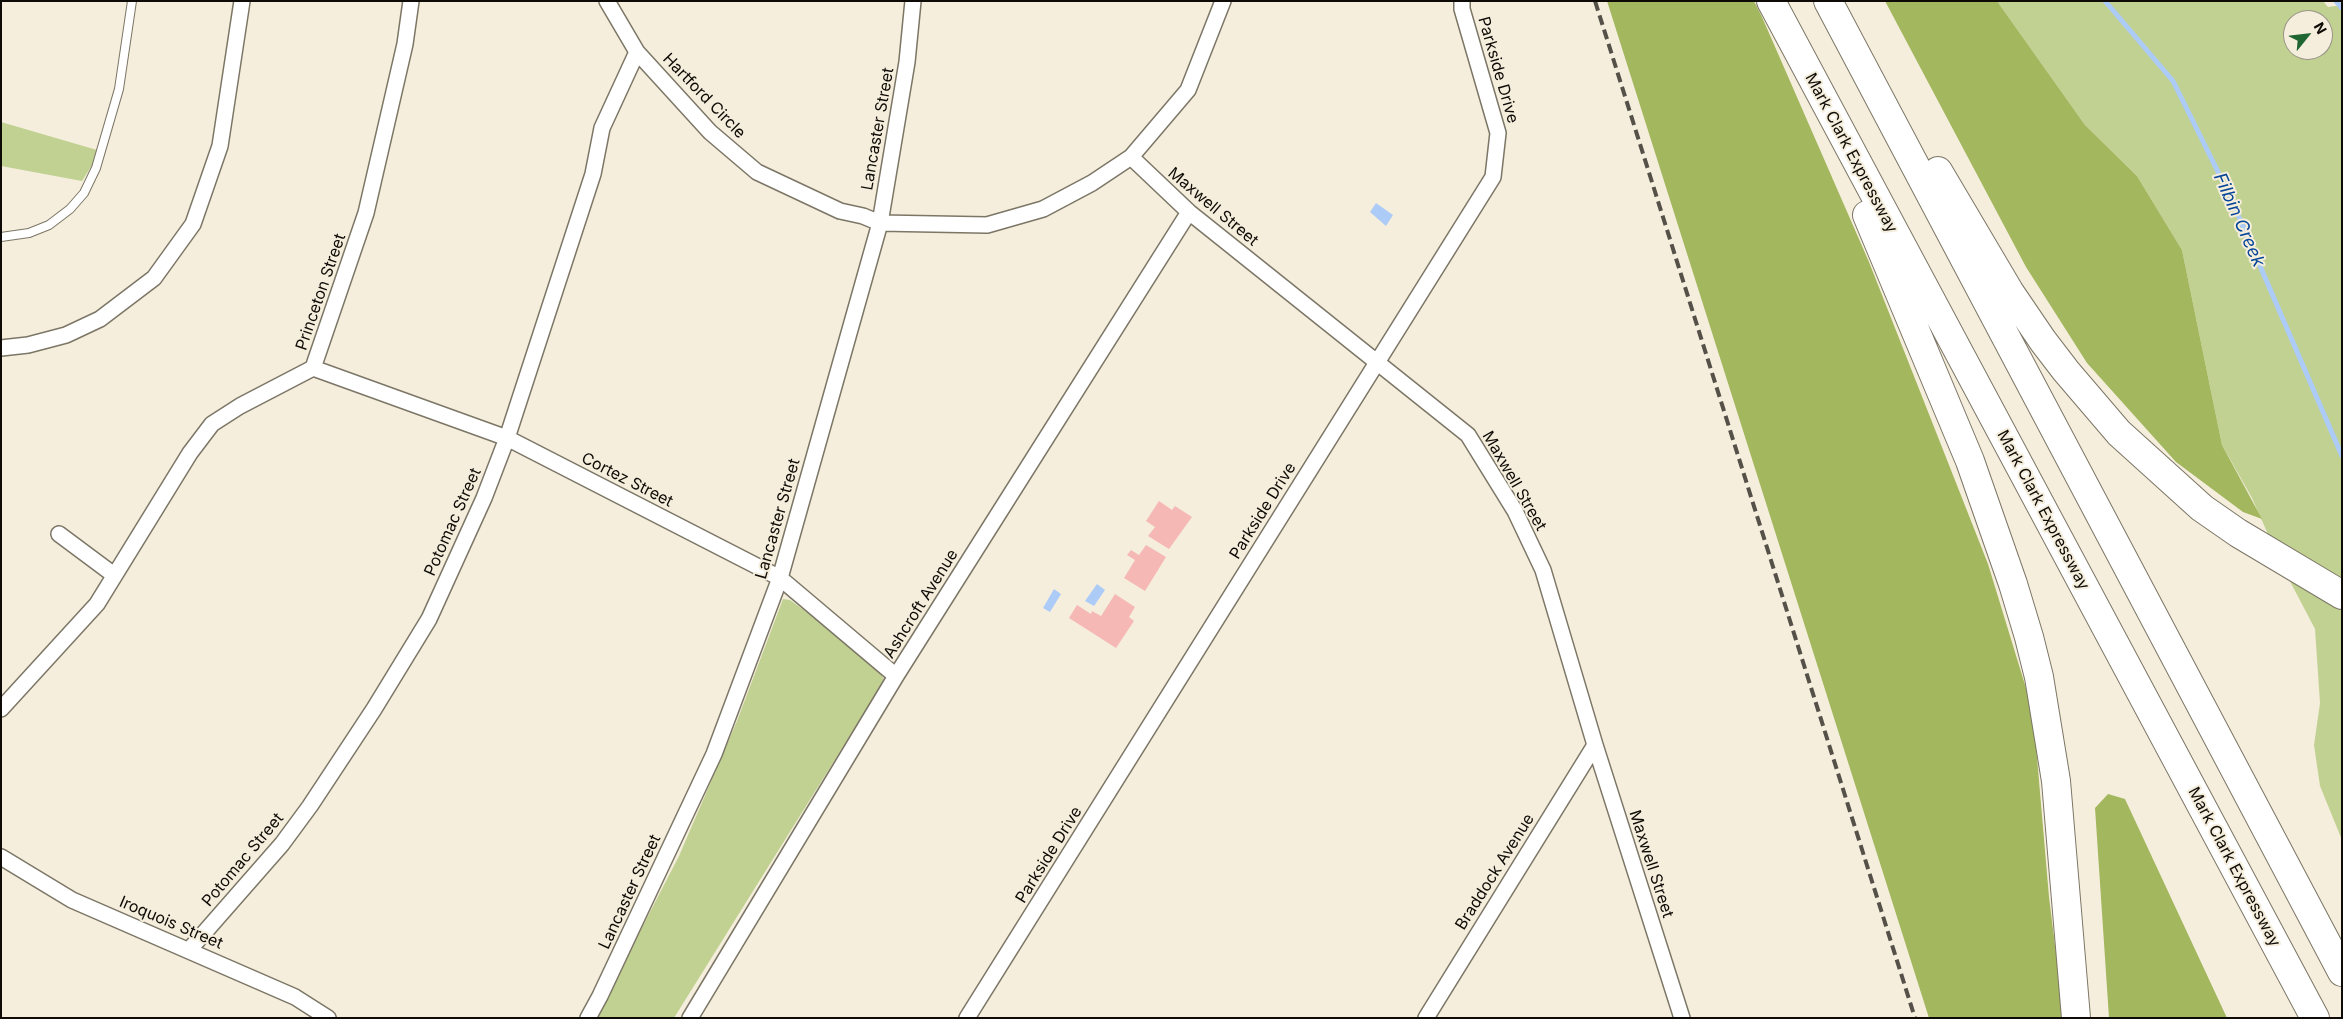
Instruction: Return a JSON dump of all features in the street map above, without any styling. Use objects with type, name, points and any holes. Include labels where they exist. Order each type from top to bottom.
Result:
[{"type":"highway","name":"Mark Clark Expressway","points":[[1771,1],[2315,1018]]},
{"type":"highway","points":[[1830,1],[1943,179],[2009,291],[2043,341],[2093,403],[2143,456],[2202,508],[2238,533],[2342,595]]},
{"type":"highway","points":[[1830,1],[2342,972]]},
{"type":"highway","points":[[1800,57],[1970,461],[2014,584],[2039,677],[2056,781],[2076,1018]]},
{"type":"street","points":[[1,348],[28,345],[66,335],[100,319],[154,278],[193,224],[220,146],[242,1]]},
{"type":"street","name":"Princeton Street","points":[[1,710],[97,604],[190,454],[212,424],[240,406],[313,368],[366,213],[405,44],[410,1]]},
{"type":"street","name":"Hartford Circle","points":[[607,1],[637,52],[710,132],[757,172],[840,211],[864,216],[880,223],[987,225],[1043,209],[1092,183],[1131,157],[1188,90],[1223,1]]},
{"type":"street","name":"Lancaster Street","points":[[588,1018],[714,754],[780,578],[880,223],[907,62],[913,1]]},
{"type":"street","name":"Parkside Drive","points":[[967,1018],[1493,177],[1498,133],[1462,10],[1462,1]]},
{"type":"street","name":"Potomac Street","points":[[190,950],[282,844],[310,806],[374,709],[429,619],[484,498],[507,438],[592,174],[602,128],[637,52]]},
{"type":"street","name":"Maxwell Street","points":[[1131,157],[1188,212],[1468,435],[1515,510],[1543,570],[1595,745],[1682,1018]]},
{"type":"street","name":"Ashcroft Avenue","points":[[690,1018],[896,676],[1188,212]]},
{"type":"street","name":"Cortez Street","points":[[313,368],[507,438],[780,578],[896,676]]},
{"type":"street","points":[[59,534],[114,576]]},
{"type":"street","name":"Braddock Avenue","points":[[1426,1018],[1595,745]]},
{"type":"street","name":"Iroquois Street","points":[[1,857],[72,900],[295,997],[328,1018]]},
{"type":"lane","points":[[1,237],[29,233],[48,225],[70,209],[84,192],[96,168],[119,89],[132,1]]},
{"type":"green space","points":[[1607,1],[1754,1],[1762,17],[1869,262],[1988,564],[2033,711],[2049,897],[2064,1018],[1929,1018]]},
{"type":"green space","points":[[1885,1],[1997,1],[2085,125],[2137,176],[2182,250],[2222,445],[2262,519],[2243,512],[2176,462],[2087,363],[2026,267]]},
{"type":"green space","points":[[1997,1],[2323,1],[2328,7],[2342,5],[2342,840],[2320,786],[2314,745],[2320,703],[2315,629],[2282,566],[2252,498],[2222,445],[2182,250],[2137,176],[2085,125]]},
{"type":"green space","points":[[1,122],[97,150],[92,165],[82,181],[1,166]]},
{"type":"green space","points":[[783,599],[790,600],[868,657],[884,679],[882,684],[674,1018],[595,1018],[679,856],[737,721]]},
{"type":"green space","points":[[2108,794],[2125,799],[2227,1018],[2109,1018],[2095,808]]},
{"type":"water","points":[[1376,203],[1393,215],[1386,226],[1370,212]]},
{"type":"water","points":[[1097,584],[1105,590],[1094,606],[1085,601]]},
{"type":"water","points":[[1054,589],[1061,594],[1050,612],[1043,608]]},
{"type":"building","points":[[1159,501],[1172,510],[1175,506],[1192,517],[1169,549],[1148,536],[1155,527],[1146,521]]},
{"type":"building","points":[[1146,545],[1166,557],[1145,591],[1124,578],[1135,560],[1127,555],[1131,550],[1139,555]]},
{"type":"building","points":[[1115,594],[1135,607],[1129,617],[1134,621],[1116,648],[1069,618],[1077,605],[1091,614],[1092,611],[1101,616]]},
{"type":"waterway","name":"Filbin Creek","points":[[2105,1],[2173,81],[2229,194],[2342,456]]},
{"type":"waterway","points":[[2336,1],[2342,8]]},
{"type":"railway","points":[[1595,1],[1915,1018]]}]
